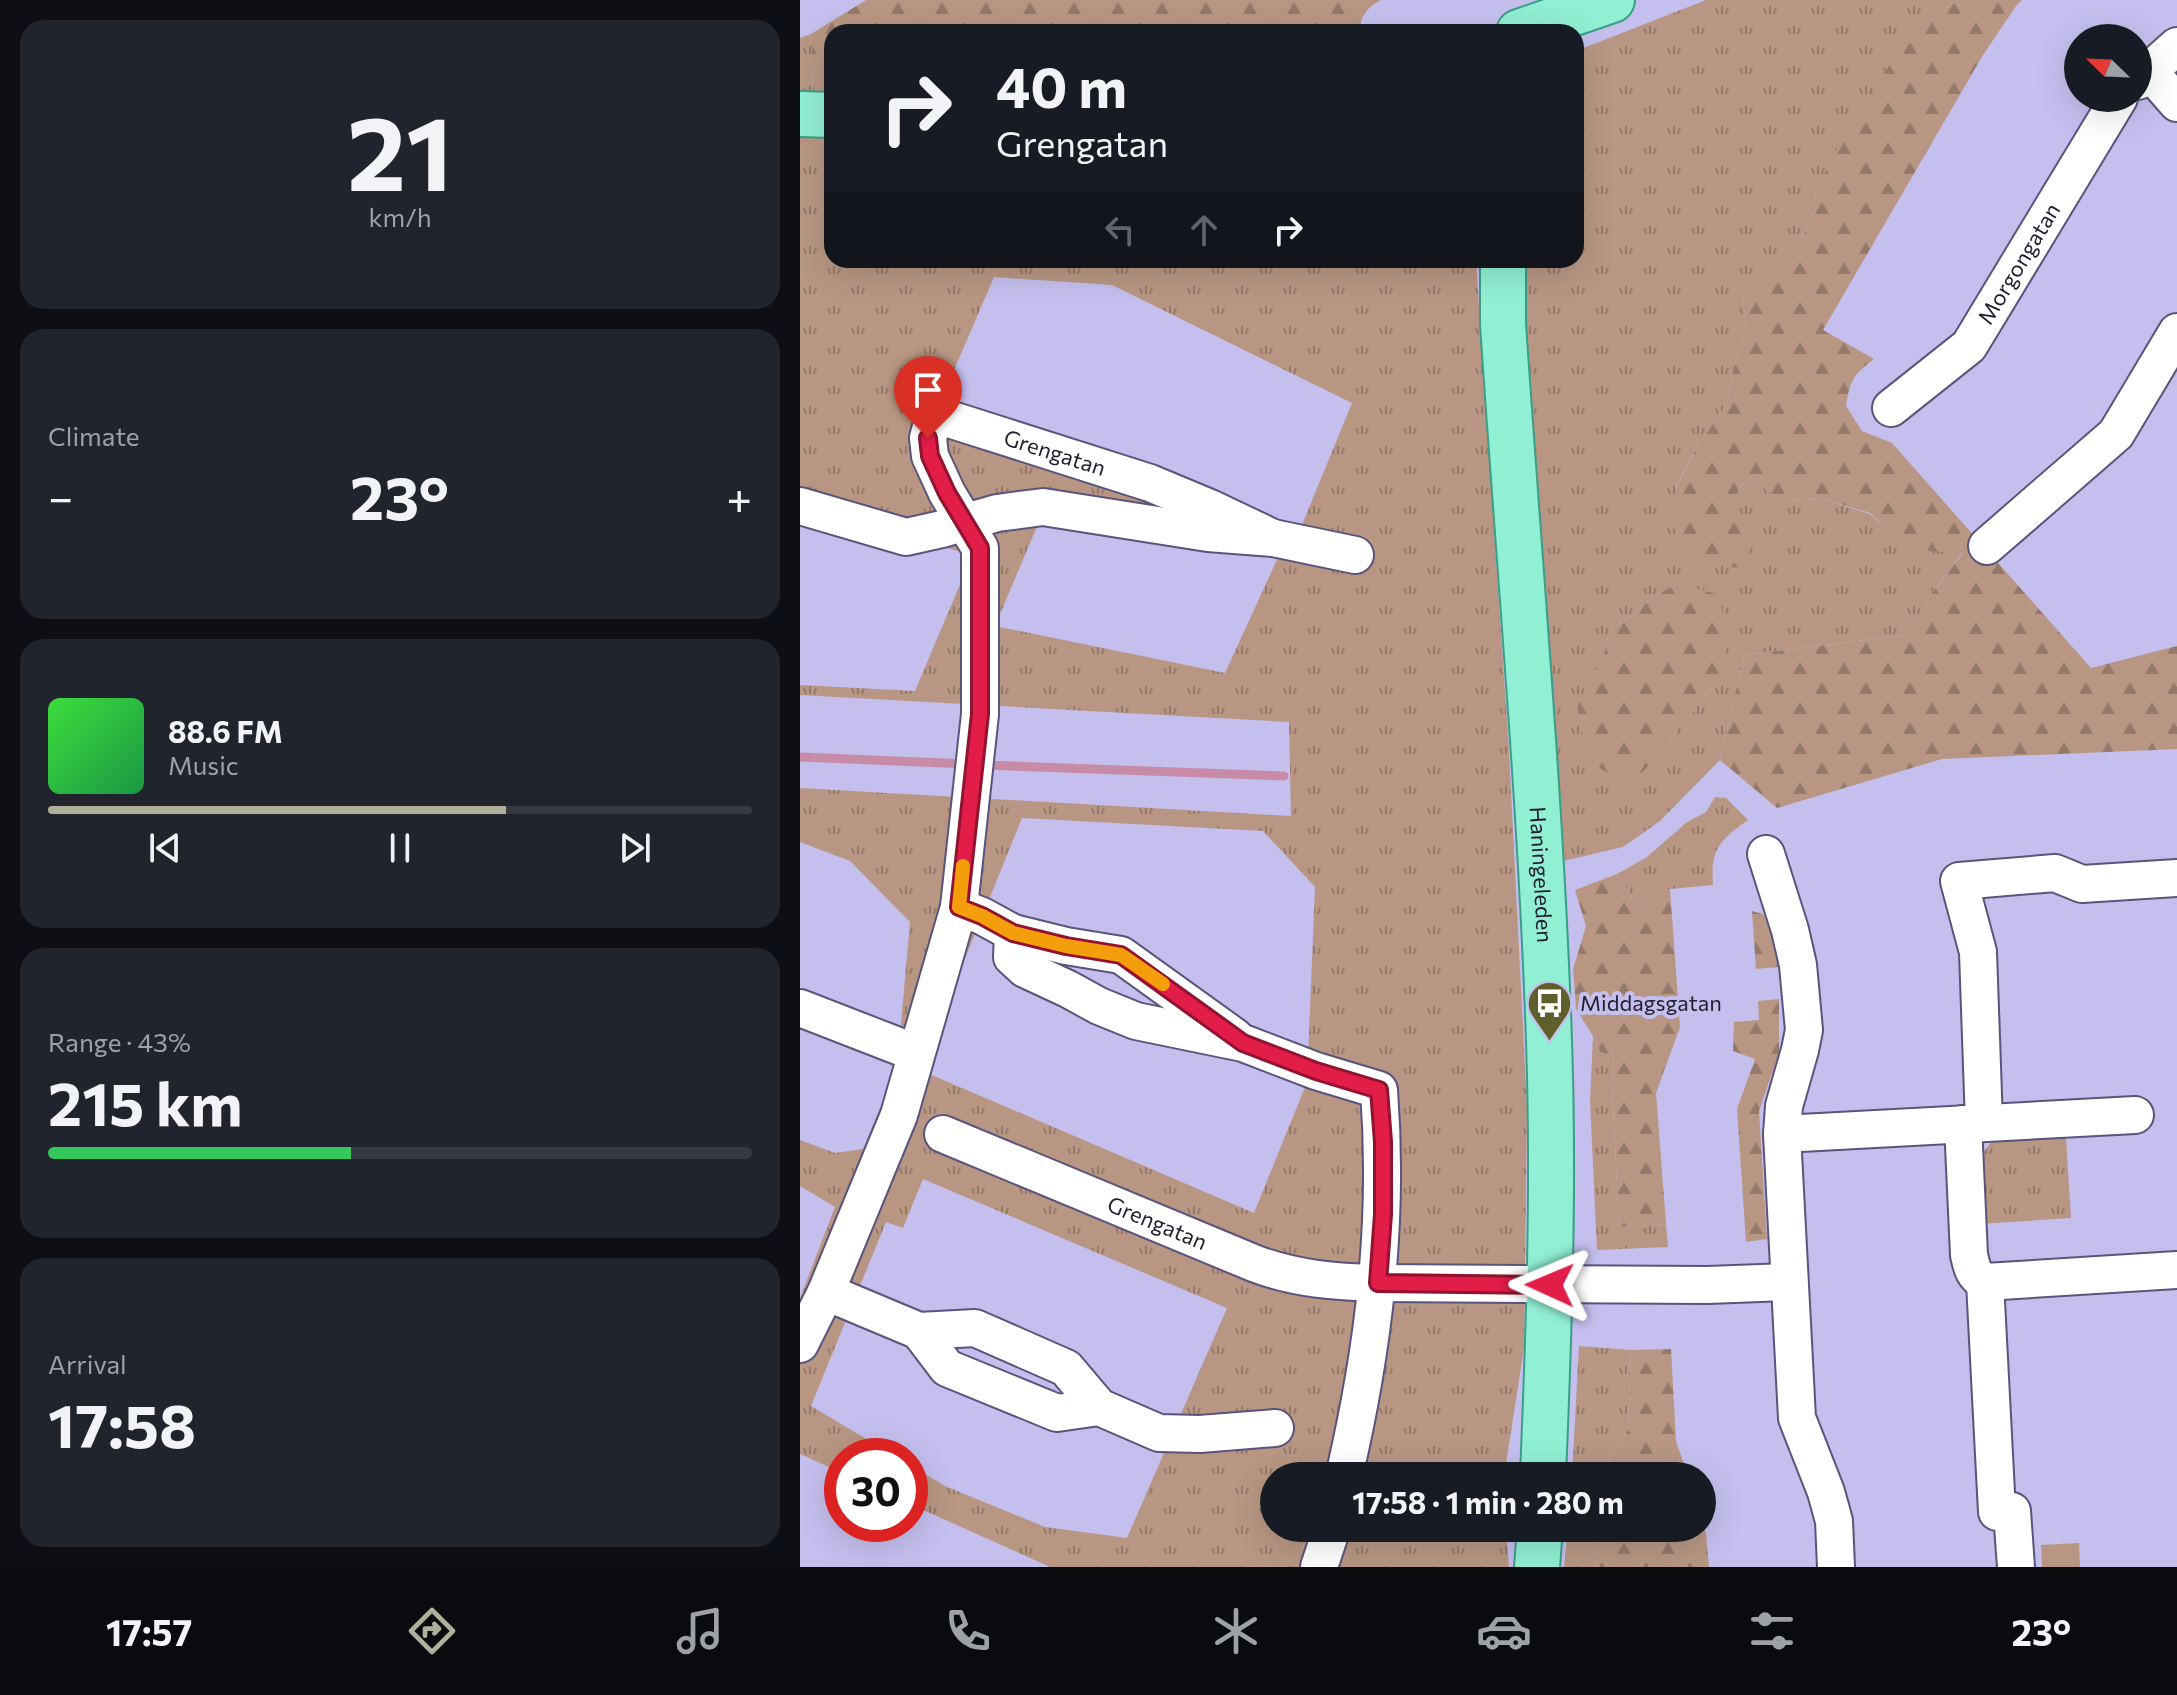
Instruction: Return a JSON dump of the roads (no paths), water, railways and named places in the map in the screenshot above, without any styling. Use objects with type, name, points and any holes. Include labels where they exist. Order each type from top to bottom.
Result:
[{"type":"main road","points":[[1542,24],[1612,0]]},
{"type":"main road","points":[[800,114],[824,115]]},
{"type":"main road","name":"Haningeleden","points":[[1493,268],[1503,324]]},
{"type":"main road","name":"Haningeleden","points":[[1503,268],[1503,324],[1549,1042],[1550,1285],[1544,1462]]},
{"type":"main road","points":[[1537,1567],[1539,1542]]},
{"type":"street","points":[[2152,68],[2177,46]]},
{"type":"street","points":[[2152,83],[2177,103]]},
{"type":"street","name":"Morgongatan","points":[[1891,408],[1969,346],[2111,112]]},
{"type":"street","points":[[1987,546],[2116,434],[2174,347]]},
{"type":"street","name":"Grengatan","points":[[801,1341],[826,1292],[899,1115],[959,907],[980,714],[980,548],[947,493],[930,456],[928,438],[931,427],[940,420],[949,419],[1150,483],[1273,538]]},
{"type":"street","name":"Grengatan","points":[[800,506],[906,537],[997,513],[1043,507],[1208,533],[1273,538],[1355,555]]},
{"type":"street","points":[[1766,854],[1798,965],[1804,1030],[1784,1106],[1782,1134],[1797,1418],[1834,1521],[1836,1567]]},
{"type":"street","points":[[2177,878],[2082,884],[2055,873],[1959,881],[1978,952],[1969,1255],[1972,1270],[1977,1278],[1985,1282],[2177,1270]]},
{"type":"street","points":[[959,907],[1013,933],[1121,955],[1243,1043]]},
{"type":"street","points":[[1013,933],[1012,957],[1025,969],[1099,1006],[1136,1021],[1243,1043],[1316,1071],[1379,1090],[1383,1214],[1378,1283],[1358,1418],[1347,1462]]},
{"type":"street","points":[[800,1008],[916,1053]]},
{"type":"street","points":[[1782,1134],[2135,1115]]},
{"type":"street","name":"Grengatan","points":[[943,1134],[1266,1268],[1296,1276],[1336,1282],[1550,1285]]},
{"type":"street","points":[[1550,1285],[1789,1282]]},
{"type":"street","points":[[1985,1282],[2005,1512],[2016,1567]]},
{"type":"street","points":[[826,1292],[919,1331],[975,1328],[1066,1368],[1099,1407],[1159,1433],[1200,1434],[1275,1428]]},
{"type":"street","points":[[1319,1567],[1327,1542]]},
{"type":"waterway","points":[[800,757],[968,764]]},
{"type":"waterway","points":[[983,765],[1284,776]]},
{"type":"place","name":"Middagsgatan","points":[[1549,1042]]}]
